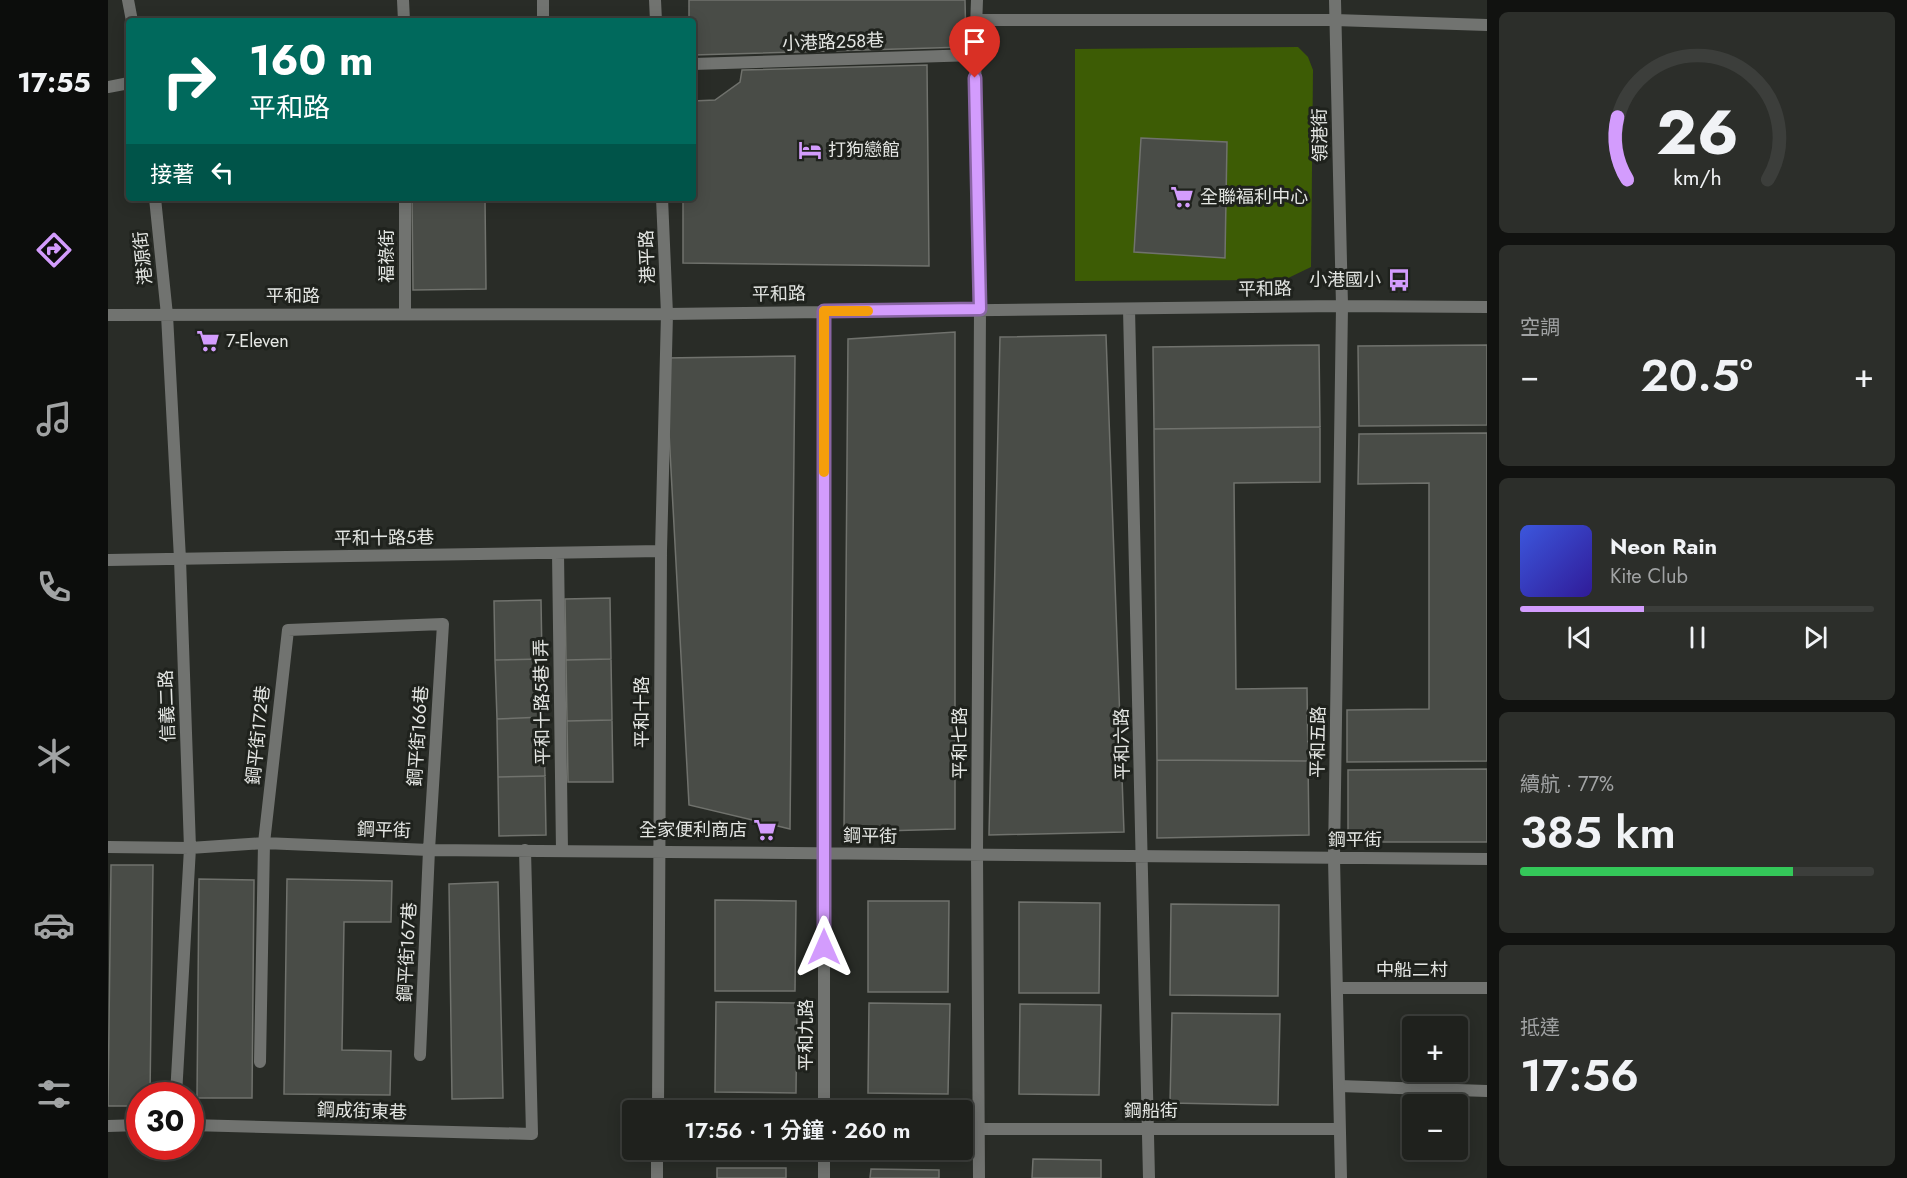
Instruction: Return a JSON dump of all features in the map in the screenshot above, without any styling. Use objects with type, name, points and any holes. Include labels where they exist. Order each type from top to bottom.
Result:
[{"type":"street","points":[[128,0],[131,18]]},
{"type":"street","points":[[403,0],[404,18]]},
{"type":"street","points":[[543,0],[543,18]]},
{"type":"street","points":[[655,0],[656,18]]},
{"type":"street","name":"平和七路","points":[[977,0],[975,55],[980,309],[977,855],[979,1178]]},
{"type":"street","name":"領港街","points":[[1335,0],[1342,306]]},
{"type":"street","points":[[977,21],[1335,20],[1487,25]]},
{"type":"street","name":"小港路258巷","points":[[696,64],[975,55]]},
{"type":"street","points":[[108,87],[126,84]]},
{"type":"street","name":"港源街","points":[[155,201],[167,315]]},
{"type":"street","name":"福祿街","points":[[405,201],[405,314]]},
{"type":"street","name":"港平路","points":[[662,201],[667,314]]},
{"type":"street","name":"平和五路","points":[[1341,1178],[1334,858],[1342,306]]},
{"type":"street","name":"平和路","points":[[108,315],[667,314],[980,309],[1487,307]]},
{"type":"street","name":"平和六路","points":[[1129,309],[1149,1178]]},
{"type":"street","name":"平和九路","points":[[824,311],[824,1100]]},
{"type":"street","name":"平和十路","points":[[658,1100],[661,551],[667,314]]},
{"type":"street","name":"信義二路","points":[[167,315],[180,559],[190,848],[177,1082]]},
{"type":"street","name":"平和十路5巷","points":[[108,560],[661,551]]},
{"type":"street","name":"平和十路5巷1弄","points":[[558,553],[562,851]]},
{"type":"street","name":"鋼平街172巷","points":[[260,1062],[264,843],[288,630],[443,624]]},
{"type":"street","name":"鋼平街166巷","points":[[429,849],[443,624]]},
{"type":"street","name":"鋼平街","points":[[108,846],[190,848],[264,843],[562,851],[1487,859]]},
{"type":"street","name":"鋼平街167巷","points":[[420,1055],[429,849]]},
{"type":"street","name":"鋼成街東巷","points":[[204,1125],[532,1134],[525,850]]},
{"type":"street","name":"中船二村","points":[[1337,988],[1487,988]]},
{"type":"street","points":[[1339,1086],[1487,1091]]},
{"type":"street","points":[[108,1126],[126,1125]]},
{"type":"street","name":"鋼船街","points":[[973,1129],[1340,1129]]},
{"type":"street","points":[[657,1160],[657,1178]]},
{"type":"street","points":[[824,1160],[824,1178]]},
{"type":"green space","points":[[1298,47],[1308,57],[1313,70],[1311,267],[1284,280],[1075,281],[1075,49]]},
{"type":"building","points":[[689,0],[965,0],[966,47],[696,55],[696,18],[689,18]]},
{"type":"building","name":"打狗戀館","points":[[927,65],[929,266],[683,263],[683,201],[696,201],[696,101],[715,100],[740,82],[742,70]]},
{"type":"building","name":"全聯褔利中心","points":[[1141,138],[1227,142],[1225,258],[1134,252]]},
{"type":"building","points":[[412,201],[485,201],[486,289],[413,290]]},
{"type":"building","points":[[955,332],[955,829],[844,832],[848,339]]},
{"type":"building","points":[[1106,335],[1124,832],[989,835],[1000,337]]},
{"type":"building","points":[[1319,345],[1320,427],[1154,429],[1153,347]]},
{"type":"building","points":[[1487,345],[1487,425],[1359,426],[1358,346]]},
{"type":"building","points":[[795,356],[790,829],[689,805],[665,358]]},
{"type":"building","points":[[1320,427],[1320,482],[1234,483],[1236,689],[1307,688],[1308,761],[1157,760],[1154,429]]},
{"type":"building","points":[[1487,433],[1487,761],[1347,762],[1347,710],[1429,709],[1429,483],[1358,484],[1359,434]]},
{"type":"building","points":[[610,598],[611,659],[566,660],[565,599]]},
{"type":"building","points":[[541,600],[542,659],[495,660],[494,601]]},
{"type":"building","points":[[542,659],[543,717],[497,719],[495,660]]},
{"type":"building","points":[[611,659],[612,720],[567,721],[566,660]]},
{"type":"building","points":[[543,717],[545,776],[498,777],[497,719]]},
{"type":"building","points":[[612,720],[613,782],[568,782],[567,721]]},
{"type":"building","points":[[1157,760],[1308,761],[1309,835],[1157,838]]},
{"type":"building","points":[[1487,769],[1487,842],[1348,842],[1348,770]]},
{"type":"building","points":[[545,776],[546,835],[499,836],[498,777]]},
{"type":"building","points":[[111,865],[153,865],[150,1082],[126,1082],[126,1106],[108,1106]]},
{"type":"building","points":[[199,879],[254,880],[252,1098],[204,1098],[204,1082],[197,1082]]},
{"type":"building","points":[[287,879],[392,881],[391,922],[344,922],[342,1050],[391,1051],[390,1095],[284,1094]]},
{"type":"building","points":[[498,882],[503,1098],[452,1099],[449,884]]},
{"type":"building","points":[[715,900],[796,901],[795,991],[715,991]]},
{"type":"building","points":[[868,901],[949,901],[948,992],[868,992]]},
{"type":"building","points":[[1019,902],[1100,903],[1099,993],[1019,993]]},
{"type":"building","points":[[1171,904],[1279,905],[1278,996],[1170,995]]},
{"type":"building","points":[[716,1002],[797,1003],[796,1093],[715,1092]]},
{"type":"building","points":[[869,1003],[950,1004],[948,1094],[868,1093]]},
{"type":"building","points":[[1020,1004],[1101,1005],[1099,1095],[1019,1094]]},
{"type":"building","points":[[1172,1013],[1280,1014],[1278,1105],[1170,1103]]},
{"type":"building","points":[[1033,1159],[1101,1160],[1101,1178],[1032,1178]]},
{"type":"building","points":[[717,1168],[786,1168],[786,1178],[717,1178]]},
{"type":"building","points":[[871,1169],[939,1170],[939,1178],[870,1178]]},
{"type":"slow traffic","points":[[824,472],[824,311],[868,311]]},
{"type":"place","name":"打狗戀館","points":[[810,150]]},
{"type":"place","name":"全聯褔利中心","points":[[1182,197]]},
{"type":"place","name":"小港國小","points":[[1399,280]]},
{"type":"place","name":"7-Eleven","points":[[208,341]]},
{"type":"place","name":"全家便利商店","points":[[765,830]]},
{"type":"route","points":[[824,947],[824,311],[980,309],[975,78]]}]
